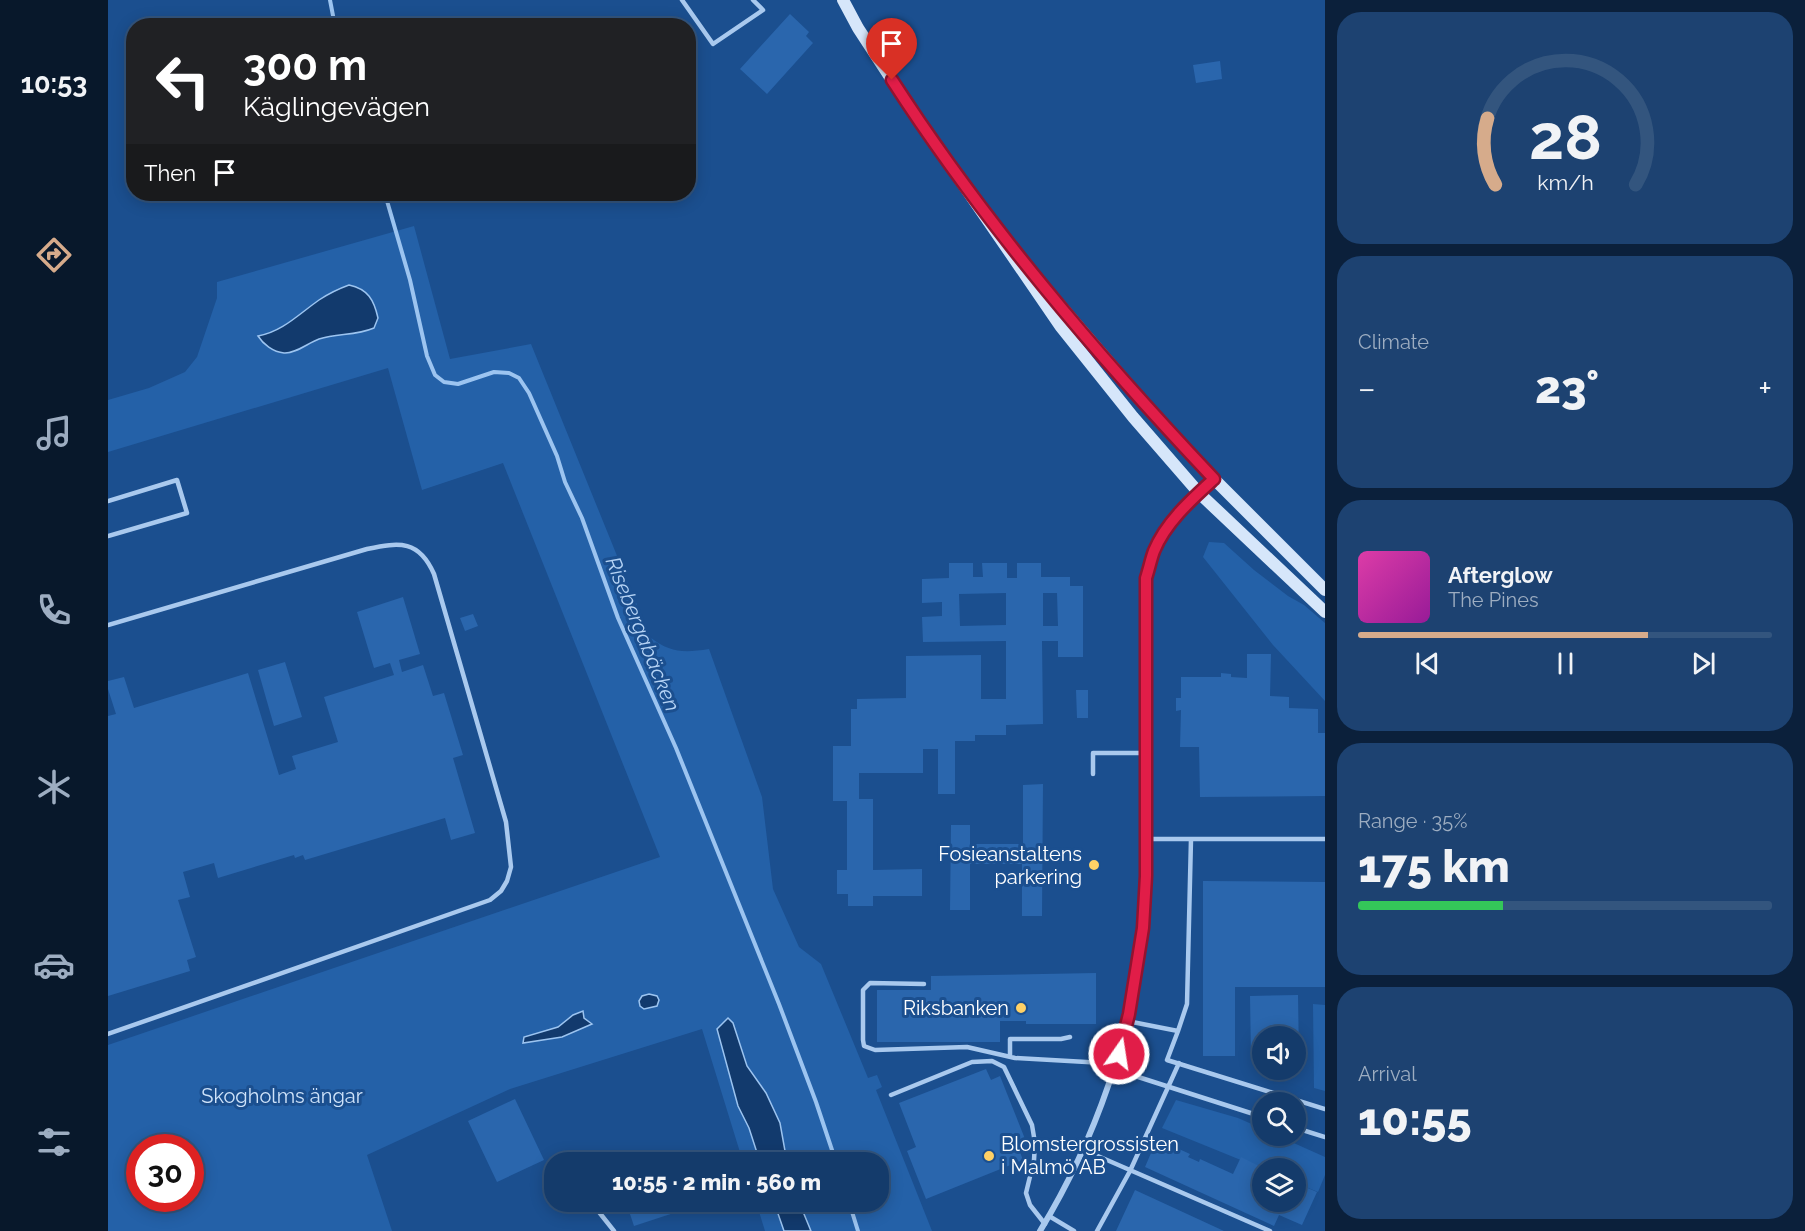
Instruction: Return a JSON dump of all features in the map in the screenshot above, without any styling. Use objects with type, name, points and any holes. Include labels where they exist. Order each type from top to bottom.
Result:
[{"type":"main road","points":[[843,0],[858,28],[903,97],[1061,327],[1133,417],[1199,493],[1325,612]]},
{"type":"main road","points":[[987,218],[1072,321],[1214,479],[1325,590]]},
{"type":"street","points":[[1040,1231],[1083,1150],[1115,1067],[1127,1021],[1143,928],[1146,839],[1146,578],[1153,553],[1161,536],[1214,479]]},
{"type":"lane","points":[[682,0],[694,18]]},
{"type":"lane","points":[[696,20],[713,45],[763,10],[753,0]]},
{"type":"lane","points":[[108,501],[177,480],[187,513],[108,536]]},
{"type":"lane","points":[[108,625],[367,549],[388,544],[418,550],[427,559],[437,584],[506,822],[511,867],[501,891],[490,900],[108,1034]]},
{"type":"lane","points":[[1093,774],[1093,753],[1145,753]]},
{"type":"lane","points":[[1146,839],[1325,839]]},
{"type":"lane","points":[[1191,839],[1187,1004],[1167,1060],[1325,1109]]},
{"type":"lane","points":[[924,984],[870,983],[866,986],[863,990],[864,1046],[875,1050],[967,1047],[1010,1057],[1091,1061],[1252,1113]]},
{"type":"lane","points":[[1127,1021],[1178,1031]]},
{"type":"lane","points":[[1010,1057],[1010,1039],[1070,1037]]},
{"type":"lane","points":[[891,1095],[972,1062],[992,1061],[1004,1067],[1032,1125],[1035,1143],[1034,1160],[1026,1193],[1030,1205],[1045,1224]]},
{"type":"lane","points":[[1097,1231],[1130,1171],[1179,1063]]},
{"type":"lane","points":[[1306,1131],[1325,1137]]},
{"type":"lane","points":[[1083,1150],[1270,1231]]},
{"type":"lane","points":[[599,1212],[615,1231]]},
{"type":"lane","points":[[1049,1216],[1074,1231]]},
{"type":"green space","name":"Skogholms ängar","points":[[414,226],[450,359],[531,344],[650,637],[671,649],[692,651],[709,649],[762,797],[773,889],[799,947],[821,964],[868,1078],[877,1075],[882,1087],[876,1090],[932,1231],[765,1231],[759,1212],[889,1212],[889,1152],[740,1152],[702,1029],[510,1089],[367,1155],[392,1231],[108,1231],[108,1045],[660,857],[503,463],[422,490],[388,368],[108,452],[108,400],[149,388],[185,372],[197,357],[217,298],[217,282]]},
{"type":"green space","points":[[1209,542],[1224,543],[1254,570],[1288,596],[1304,605],[1325,623],[1325,701],[1273,645],[1203,557]]},
{"type":"green space","points":[[1313,1004],[1325,1005],[1325,1091],[1314,1088]]},
{"type":"green space","points":[[1176,1100],[1252,1124],[1252,1146],[1300,1146],[1325,1157],[1325,1175],[1318,1192],[1306,1187],[1306,1158],[1252,1158],[1252,1165],[1162,1128]]},
{"type":"shaded area","points":[[349,285],[361,289],[372,301],[378,318],[374,328],[319,339],[288,353],[272,349],[258,336],[283,327],[322,298]]},
{"type":"shaded area","points":[[649,994],[657,996],[659,1000],[657,1006],[644,1009],[640,1006],[639,1001],[642,996]]},
{"type":"shaded area","points":[[583,1011],[584,1018],[592,1024],[562,1037],[523,1043],[524,1037],[558,1027],[573,1015]]},
{"type":"shaded area","points":[[728,1018],[733,1023],[747,1066],[766,1093],[780,1123],[785,1152],[757,1152],[749,1128],[738,1106],[717,1029]]},
{"type":"shaded area","points":[[777,1212],[803,1212],[811,1231],[784,1231]]},
{"type":"building","points":[[790,14],[809,32],[806,36],[813,43],[767,94],[740,69]]},
{"type":"building","points":[[1220,61],[1222,79],[1196,83],[1193,65]]},
{"type":"building","points":[[949,563],[973,563],[973,577],[983,577],[982,563],[1007,563],[1007,578],[1017,578],[1017,563],[1041,563],[1041,577],[1070,577],[1070,586],[1083,586],[1083,657],[1058,657],[1058,641],[1042,641],[1043,724],[1006,725],[1006,735],[975,735],[975,741],[955,741],[955,794],[938,794],[938,749],[923,749],[923,773],[859,773],[859,799],[873,799],[873,870],[922,869],[922,896],[873,896],[873,906],[848,906],[848,894],[837,894],[837,870],[847,870],[847,801],[833,801],[833,746],[851,746],[851,709],[857,709],[857,699],[906,698],[906,656],[981,655],[981,699],[1006,699],[1006,641],[923,642],[922,617],[942,616],[942,602],[922,603],[922,579],[949,578]],"holes":[[[1006,593],[1006,625],[960,626],[959,594]],[[1043,593],[1057,593],[1058,626],[1043,626]]]},
{"type":"building","points":[[403,597],[420,654],[399,660],[402,672],[423,665],[433,696],[444,693],[463,755],[453,758],[475,833],[451,840],[445,818],[305,860],[303,855],[295,858],[294,855],[218,878],[214,863],[183,872],[190,897],[178,900],[196,957],[187,960],[190,971],[108,996],[108,716],[116,714],[108,689],[108,681],[124,677],[134,708],[248,673],[279,775],[296,769],[292,756],[338,742],[324,697],[394,675],[390,663],[374,668],[357,612]]},
{"type":"building","points":[[473,614],[478,626],[465,631],[460,618]]},
{"type":"building","points":[[1247,654],[1271,654],[1270,696],[1289,697],[1289,708],[1318,709],[1318,733],[1325,733],[1325,796],[1200,797],[1199,747],[1180,747],[1181,710],[1176,711],[1176,698],[1181,698],[1181,677],[1221,677],[1221,673],[1231,674],[1231,677],[1247,678]]},
{"type":"building","points":[[285,662],[302,717],[274,726],[258,670]]},
{"type":"building","points":[[1076,690],[1088,690],[1088,718],[1077,718]]},
{"type":"building","points":[[1043,784],[1042,916],[1022,916],[1022,864],[970,864],[970,910],[950,910],[951,825],[970,825],[970,844],[1023,844],[1023,785]]},
{"type":"building","points":[[1203,881],[1325,882],[1325,987],[1235,987],[1235,1056],[1203,1056]]},
{"type":"building","points":[[1096,973],[1096,1024],[1026,1024],[1026,1021],[1000,1021],[1000,1042],[877,1042],[877,990],[931,990],[931,976]]},
{"type":"building","points":[[1298,995],[1298,1026],[1252,1026],[1251,1058],[1250,996]]},
{"type":"building","points":[[986,1069],[991,1080],[1000,1076],[1027,1144],[1018,1147],[1023,1160],[926,1199],[907,1151],[916,1147],[899,1103]]},
{"type":"building","points":[[515,1099],[544,1160],[497,1182],[468,1121]]},
{"type":"building","points":[[1157,1139],[1190,1154],[1188,1157],[1199,1162],[1200,1159],[1233,1174],[1241,1157],[1252,1162],[1252,1212],[1306,1212],[1306,1187],[1317,1192],[1302,1225],[1279,1215],[1274,1226],[1145,1167]]},
{"type":"building","points":[[1135,1190],[1224,1231],[1116,1231]]},
{"type":"building","points":[[629,1212],[677,1212],[634,1226]]},
{"type":"waterway","name":"Risebergabäcken","points":[[330,0],[333,18]]},
{"type":"waterway","name":"Risebergabäcken","points":[[387,201],[410,280],[427,356],[435,375],[444,382],[458,384],[494,372],[509,373],[519,378],[529,393],[582,518],[618,618],[676,748],[779,1004],[833,1152]]},
{"type":"waterway","name":"Risebergabäcken","points":[[852,1212],[858,1231]]},
{"type":"place","name":"Fosieanstaltens parkering","points":[[1094,865]]},
{"type":"place","name":"Riksbanken","points":[[1021,1008]]},
{"type":"place","name":"Blomstergrossisten i Malmö AB","points":[[989,1156]]},
{"type":"route","points":[[892,80],[987,218],[1072,321],[1214,479],[1161,536],[1153,553],[1146,578],[1146,876],[1143,928],[1137,971],[1119,1054]]}]
